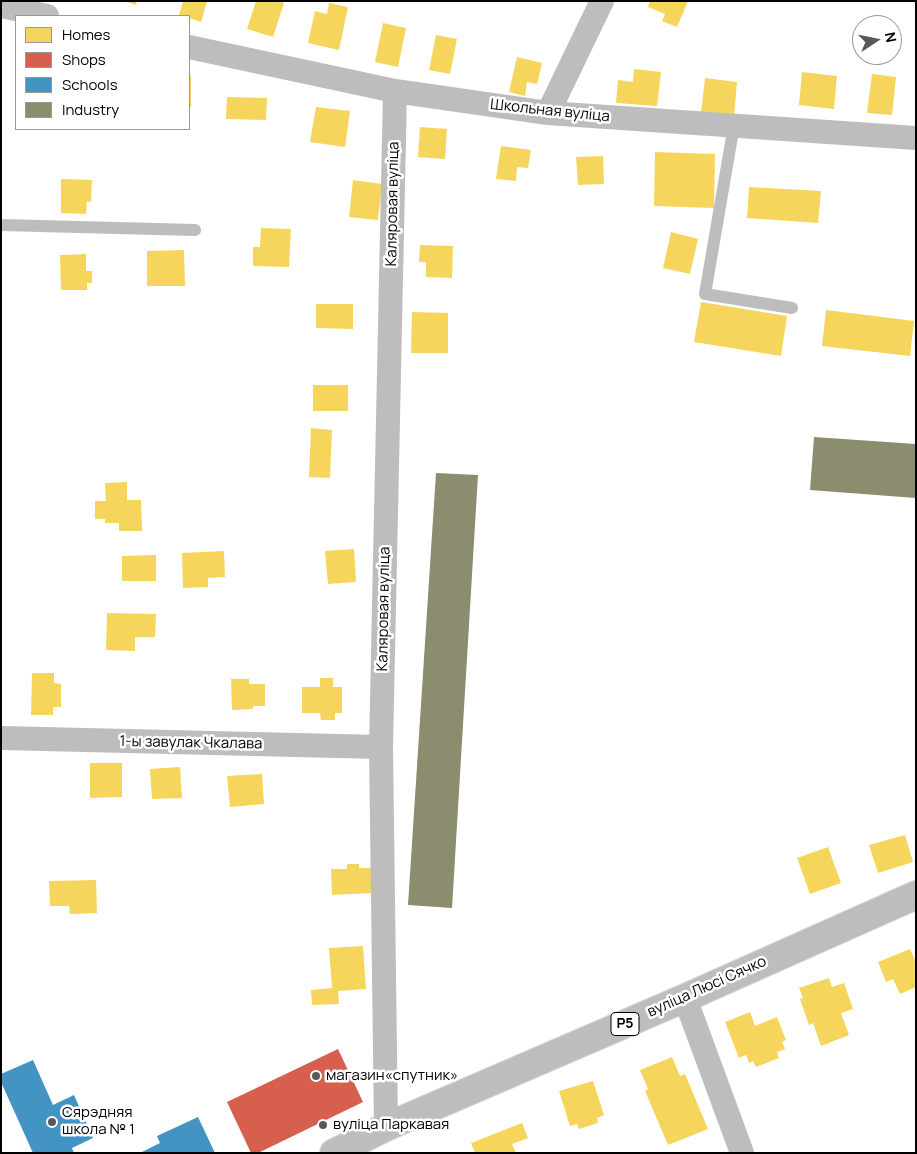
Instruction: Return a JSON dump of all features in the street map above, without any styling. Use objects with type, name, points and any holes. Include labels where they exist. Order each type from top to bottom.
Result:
[{"type":"main road","name":"вуліца Люсі Сячко","points":[[345,1150],[386,1127],[685,998],[916,894]]},
{"type":"street","points":[[548,113],[602,1]]},
{"type":"street","points":[[1,6],[42,15]]},
{"type":"street","name":"Школьная вуліца","points":[[190,47],[395,91],[548,113],[916,138]]},
{"type":"street","name":"Каляровая вуліца","points":[[386,1127],[381,748],[395,91]]},
{"type":"street","name":"1-ы завулак Чкалава","points":[[1,738],[381,748]]},
{"type":"street","points":[[685,998],[742,1153]]},
{"type":"lane","points":[[734,125],[705,294],[792,308]]},
{"type":"lane","points":[[1,225],[195,230]]},
{"type":"building: Homes","points":[[125,1],[137,1],[136,5]]},
{"type":"building: Homes","points":[[183,1],[207,1],[201,22],[190,18],[190,15],[179,15]]},
{"type":"building: Homes","points":[[256,1],[278,1],[284,3],[273,37],[247,29]]},
{"type":"building: Homes","points":[[650,1],[688,1],[677,27],[662,21],[665,14],[648,7]]},
{"type":"building: Homes","points":[[329,3],[348,7],[339,50],[308,43],[315,11],[327,14]]},
{"type":"building: Homes","points":[[383,23],[406,28],[398,67],[375,62]]},
{"type":"building: Homes","points":[[436,35],[457,39],[450,74],[429,70]]},
{"type":"building: Homes","points":[[517,57],[542,63],[537,84],[527,82],[525,96],[509,92]]},
{"type":"building: Homes","points":[[634,69],[661,72],[657,106],[616,103],[618,80],[633,82]]},
{"type":"building: Homes","points":[[802,72],[837,76],[834,109],[799,105]]},
{"type":"building: Homes","points":[[872,74],[896,77],[892,115],[867,113]]},
{"type":"building: Homes","points":[[190,75],[191,75],[190,107]]},
{"type":"building: Homes","points":[[705,78],[737,82],[734,117],[701,113]]},
{"type":"building: Homes","points":[[227,97],[267,98],[266,120],[226,119]]},
{"type":"building: Homes","points":[[316,107],[350,111],[345,147],[310,142]]},
{"type":"building: Homes","points":[[420,127],[447,129],[445,159],[418,157]]},
{"type":"building: Homes","points":[[501,146],[531,150],[528,168],[517,167],[516,181],[496,179]]},
{"type":"building: Homes","points":[[655,152],[715,154],[714,208],[654,206]]},
{"type":"building: Homes","points":[[603,156],[604,184],[578,185],[576,157]]},
{"type":"building: Homes","points":[[61,179],[92,180],[91,202],[87,201],[86,214],[61,213]]},
{"type":"building: Homes","points":[[353,180],[382,184],[378,220],[349,217]]},
{"type":"building: Homes","points":[[749,187],[821,191],[818,223],[747,218]]},
{"type":"building: Homes","points":[[261,228],[291,229],[289,267],[253,266],[253,247],[260,247]]},
{"type":"building: Homes","points":[[671,232],[698,239],[690,274],[663,268]]},
{"type":"building: Homes","points":[[420,245],[453,246],[452,278],[426,277],[426,262],[419,262]]},
{"type":"building: Homes","points":[[184,250],[185,286],[147,286],[147,251]]},
{"type":"building: Homes","points":[[86,254],[86,271],[92,271],[92,283],[87,283],[87,290],[61,290],[60,255]]},
{"type":"building: Homes","points":[[701,302],[787,316],[781,356],[694,342]]},
{"type":"building: Homes","points":[[316,304],[353,304],[353,329],[316,328]]},
{"type":"building: Homes","points":[[826,310],[914,321],[910,356],[822,346]]},
{"type":"building: Homes","points":[[412,312],[448,313],[448,353],[411,353]]},
{"type":"building: Homes","points":[[313,385],[348,385],[348,411],[313,411]]},
{"type":"building: Homes","points":[[311,428],[332,430],[330,478],[309,477]]},
{"type":"building: Homes","points":[[127,482],[127,500],[141,500],[142,531],[119,531],[119,523],[105,523],[105,519],[95,519],[95,501],[106,501],[105,483]]},
{"type":"building: Homes","points":[[354,549],[356,582],[328,584],[325,551]]},
{"type":"building: Homes","points":[[224,551],[225,577],[208,578],[208,587],[183,588],[182,553]]},
{"type":"building: Homes","points":[[156,555],[156,581],[122,581],[122,556]]},
{"type":"building: Homes","points":[[107,613],[156,614],[155,637],[135,637],[135,651],[106,650]]},
{"type":"building: Homes","points":[[32,673],[54,673],[54,683],[61,684],[61,707],[53,707],[53,715],[31,715]]},
{"type":"building: Homes","points":[[320,678],[333,678],[333,687],[342,687],[342,713],[335,713],[335,720],[321,720],[320,713],[302,713],[302,687],[320,687]]},
{"type":"building: Homes","points":[[231,679],[249,679],[249,684],[265,684],[265,706],[253,706],[253,709],[232,710]]},
{"type":"building: Homes","points":[[90,763],[122,763],[122,797],[90,798]]},
{"type":"building: Homes","points":[[180,767],[182,798],[152,799],[150,769]]},
{"type":"building: Homes","points":[[262,774],[264,804],[230,807],[227,776]]},
{"type":"building: Homes","points":[[905,835],[913,862],[878,873],[869,845]]},
{"type":"building: Homes","points":[[828,847],[841,883],[810,894],[797,858]]},
{"type":"building: Homes","points":[[347,864],[359,864],[359,868],[371,868],[372,893],[332,895],[331,869],[347,869]]},
{"type":"building: Homes","points":[[96,880],[97,913],[70,914],[69,906],[50,906],[49,881]]},
{"type":"building: Homes","points":[[363,946],[366,989],[338,991],[339,1004],[312,1005],[311,990],[332,988],[329,948]]},
{"type":"building: Homes","points":[[910,949],[916,962],[916,987],[900,994],[893,979],[886,982],[878,962]]},
{"type":"building: Homes","points":[[829,978],[832,987],[844,983],[853,1009],[841,1013],[849,1035],[821,1046],[813,1023],[809,1025],[800,999],[803,998],[799,988]]},
{"type":"building: Homes","points":[[750,1012],[755,1026],[777,1017],[786,1040],[782,1042],[785,1049],[777,1052],[779,1058],[756,1067],[753,1061],[749,1063],[746,1055],[739,1058],[725,1022]]},
{"type":"building: Homes","points":[[672,1057],[680,1076],[685,1074],[708,1129],[668,1145],[645,1091],[648,1089],[640,1070]]},
{"type":"building: Homes","points":[[593,1081],[604,1115],[597,1118],[598,1123],[579,1129],[577,1124],[570,1126],[559,1091]]},
{"type":"building: Homes","points":[[522,1123],[528,1138],[512,1144],[516,1153],[475,1153],[471,1143]]},
{"type":"building: Shops","name":"магазин«спутник»","points":[[338,1049],[363,1102],[258,1153],[251,1153],[227,1102]]},
{"type":"building: Schools","name":"Сярэдняя школа № 1","points":[[33,1060],[53,1105],[74,1095],[93,1138],[72,1148],[74,1153],[33,1153],[1,1082],[1,1074]]},
{"type":"building: Schools","points":[[198,1117],[215,1153],[140,1153],[160,1143],[157,1136]]},
{"type":"building: Industry","points":[[814,437],[916,444],[916,498],[810,490]]},
{"type":"building: Industry","points":[[436,473],[478,475],[452,908],[408,905]]},
{"type":"place","name":"магазин«спутник»","points":[[316,1076]]},
{"type":"place","name":"Сярэдняя школа № 1","points":[[52,1122]]},
{"type":"place","name":"вуліца Паркавая","points":[[323,1125]]}]
